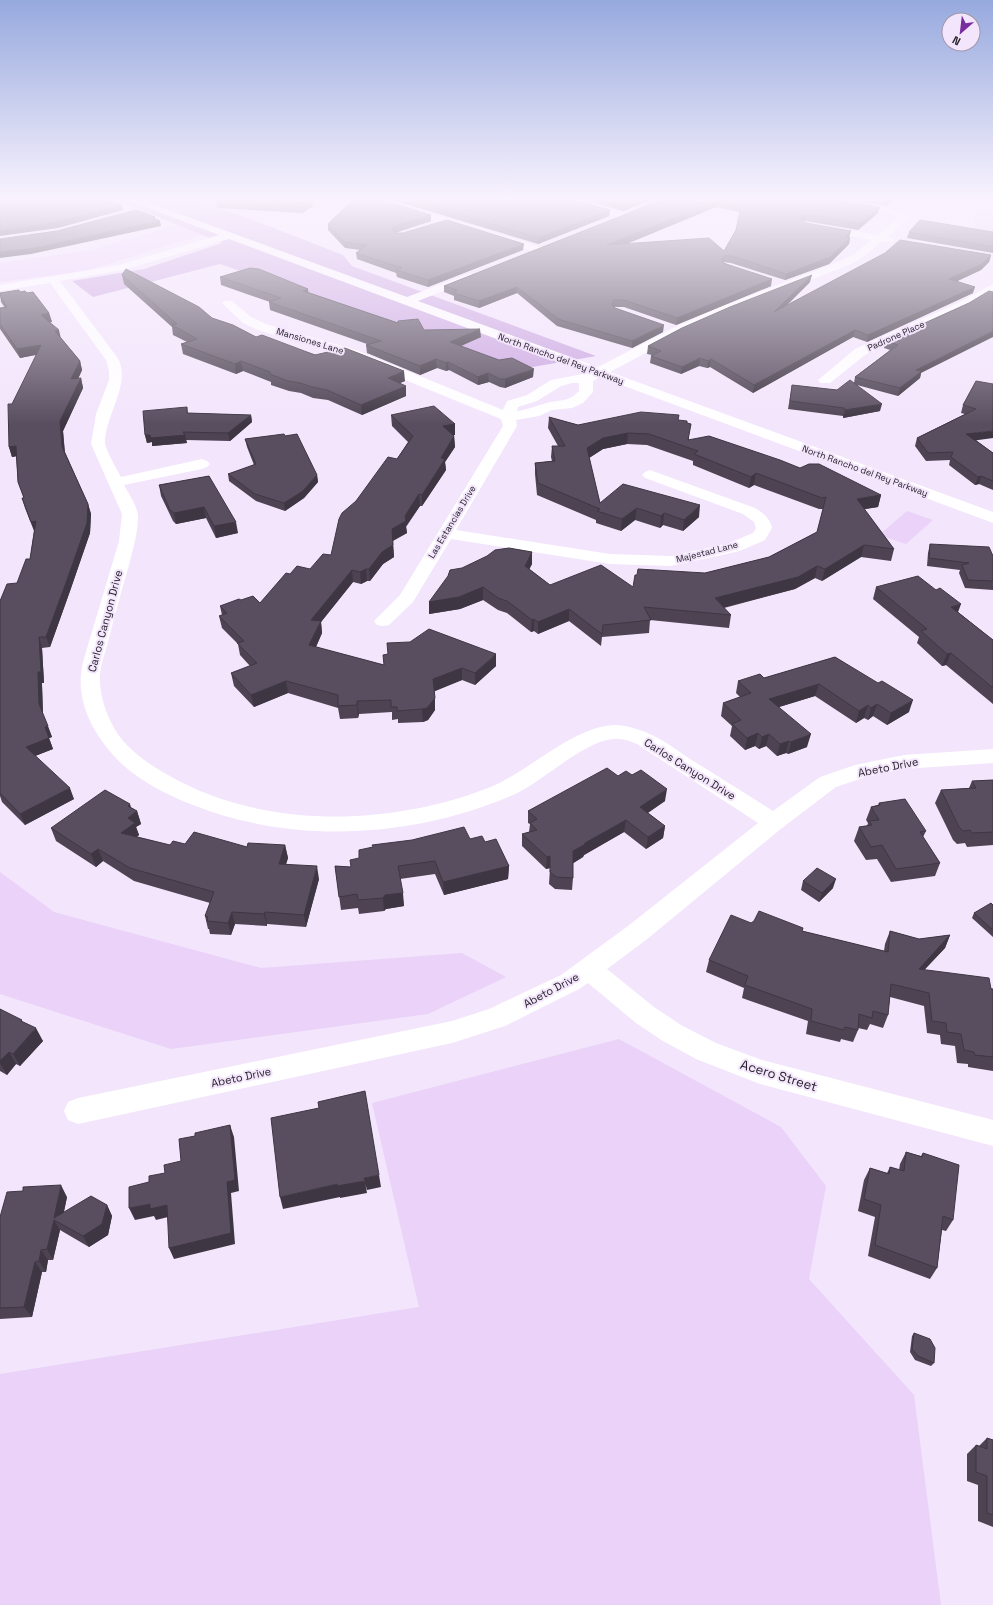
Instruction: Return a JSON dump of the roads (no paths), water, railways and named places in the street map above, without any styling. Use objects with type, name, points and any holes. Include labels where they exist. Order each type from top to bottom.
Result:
[{"type":"street","points":[[0,288],[81,274]]},
{"type":"street","name":"North Rancho del Rey Parkway","points":[[333,274],[592,376],[993,518]]},
{"type":"street","points":[[406,302],[476,274]]},
{"type":"street","points":[[508,417],[534,413],[550,406],[567,405],[578,400],[586,392],[592,376],[677,331],[724,310],[816,274]]},
{"type":"street","name":"Carlos Canyon Drive","points":[[53,279],[112,360],[116,371],[116,380],[103,414],[98,444],[117,482],[130,514],[130,526],[127,541],[99,636],[90,676],[94,704],[100,722],[111,739],[123,753],[155,778],[180,792],[231,810],[278,820],[336,824],[382,820],[450,808],[482,799],[524,781],[566,752],[586,742],[599,736],[623,732],[644,739],[774,822]]},
{"type":"street","points":[[770,281],[785,286]]},
{"type":"street","name":"Padrone Place","points":[[825,380],[860,352],[962,306],[993,287]]},
{"type":"street","name":"Mansiones Lane","points":[[228,303],[247,320],[262,327],[351,354],[508,417]]},
{"type":"street","points":[[662,326],[677,331]]},
{"type":"street","name":"Las Estancias Drive","points":[[383,621],[407,598],[510,426],[508,417],[512,404],[532,398],[556,384],[592,376]]},
{"type":"street","points":[[532,398],[550,406]]},
{"type":"street","points":[[117,482],[202,464]]},
{"type":"street","name":"Majestad Lane","points":[[446,533],[588,556],[658,562],[684,559],[734,547],[760,536],[764,528],[760,519],[749,511],[650,475]]},
{"type":"street","name":"Abeto Drive","points":[[78,1111],[452,1032],[496,1018],[570,982],[589,969],[637,933],[774,822],[828,782],[863,770],[904,762],[993,756]]},
{"type":"street","name":"Acero Street","points":[[589,969],[645,1015],[672,1033],[706,1051],[760,1072],[993,1133]]}]
